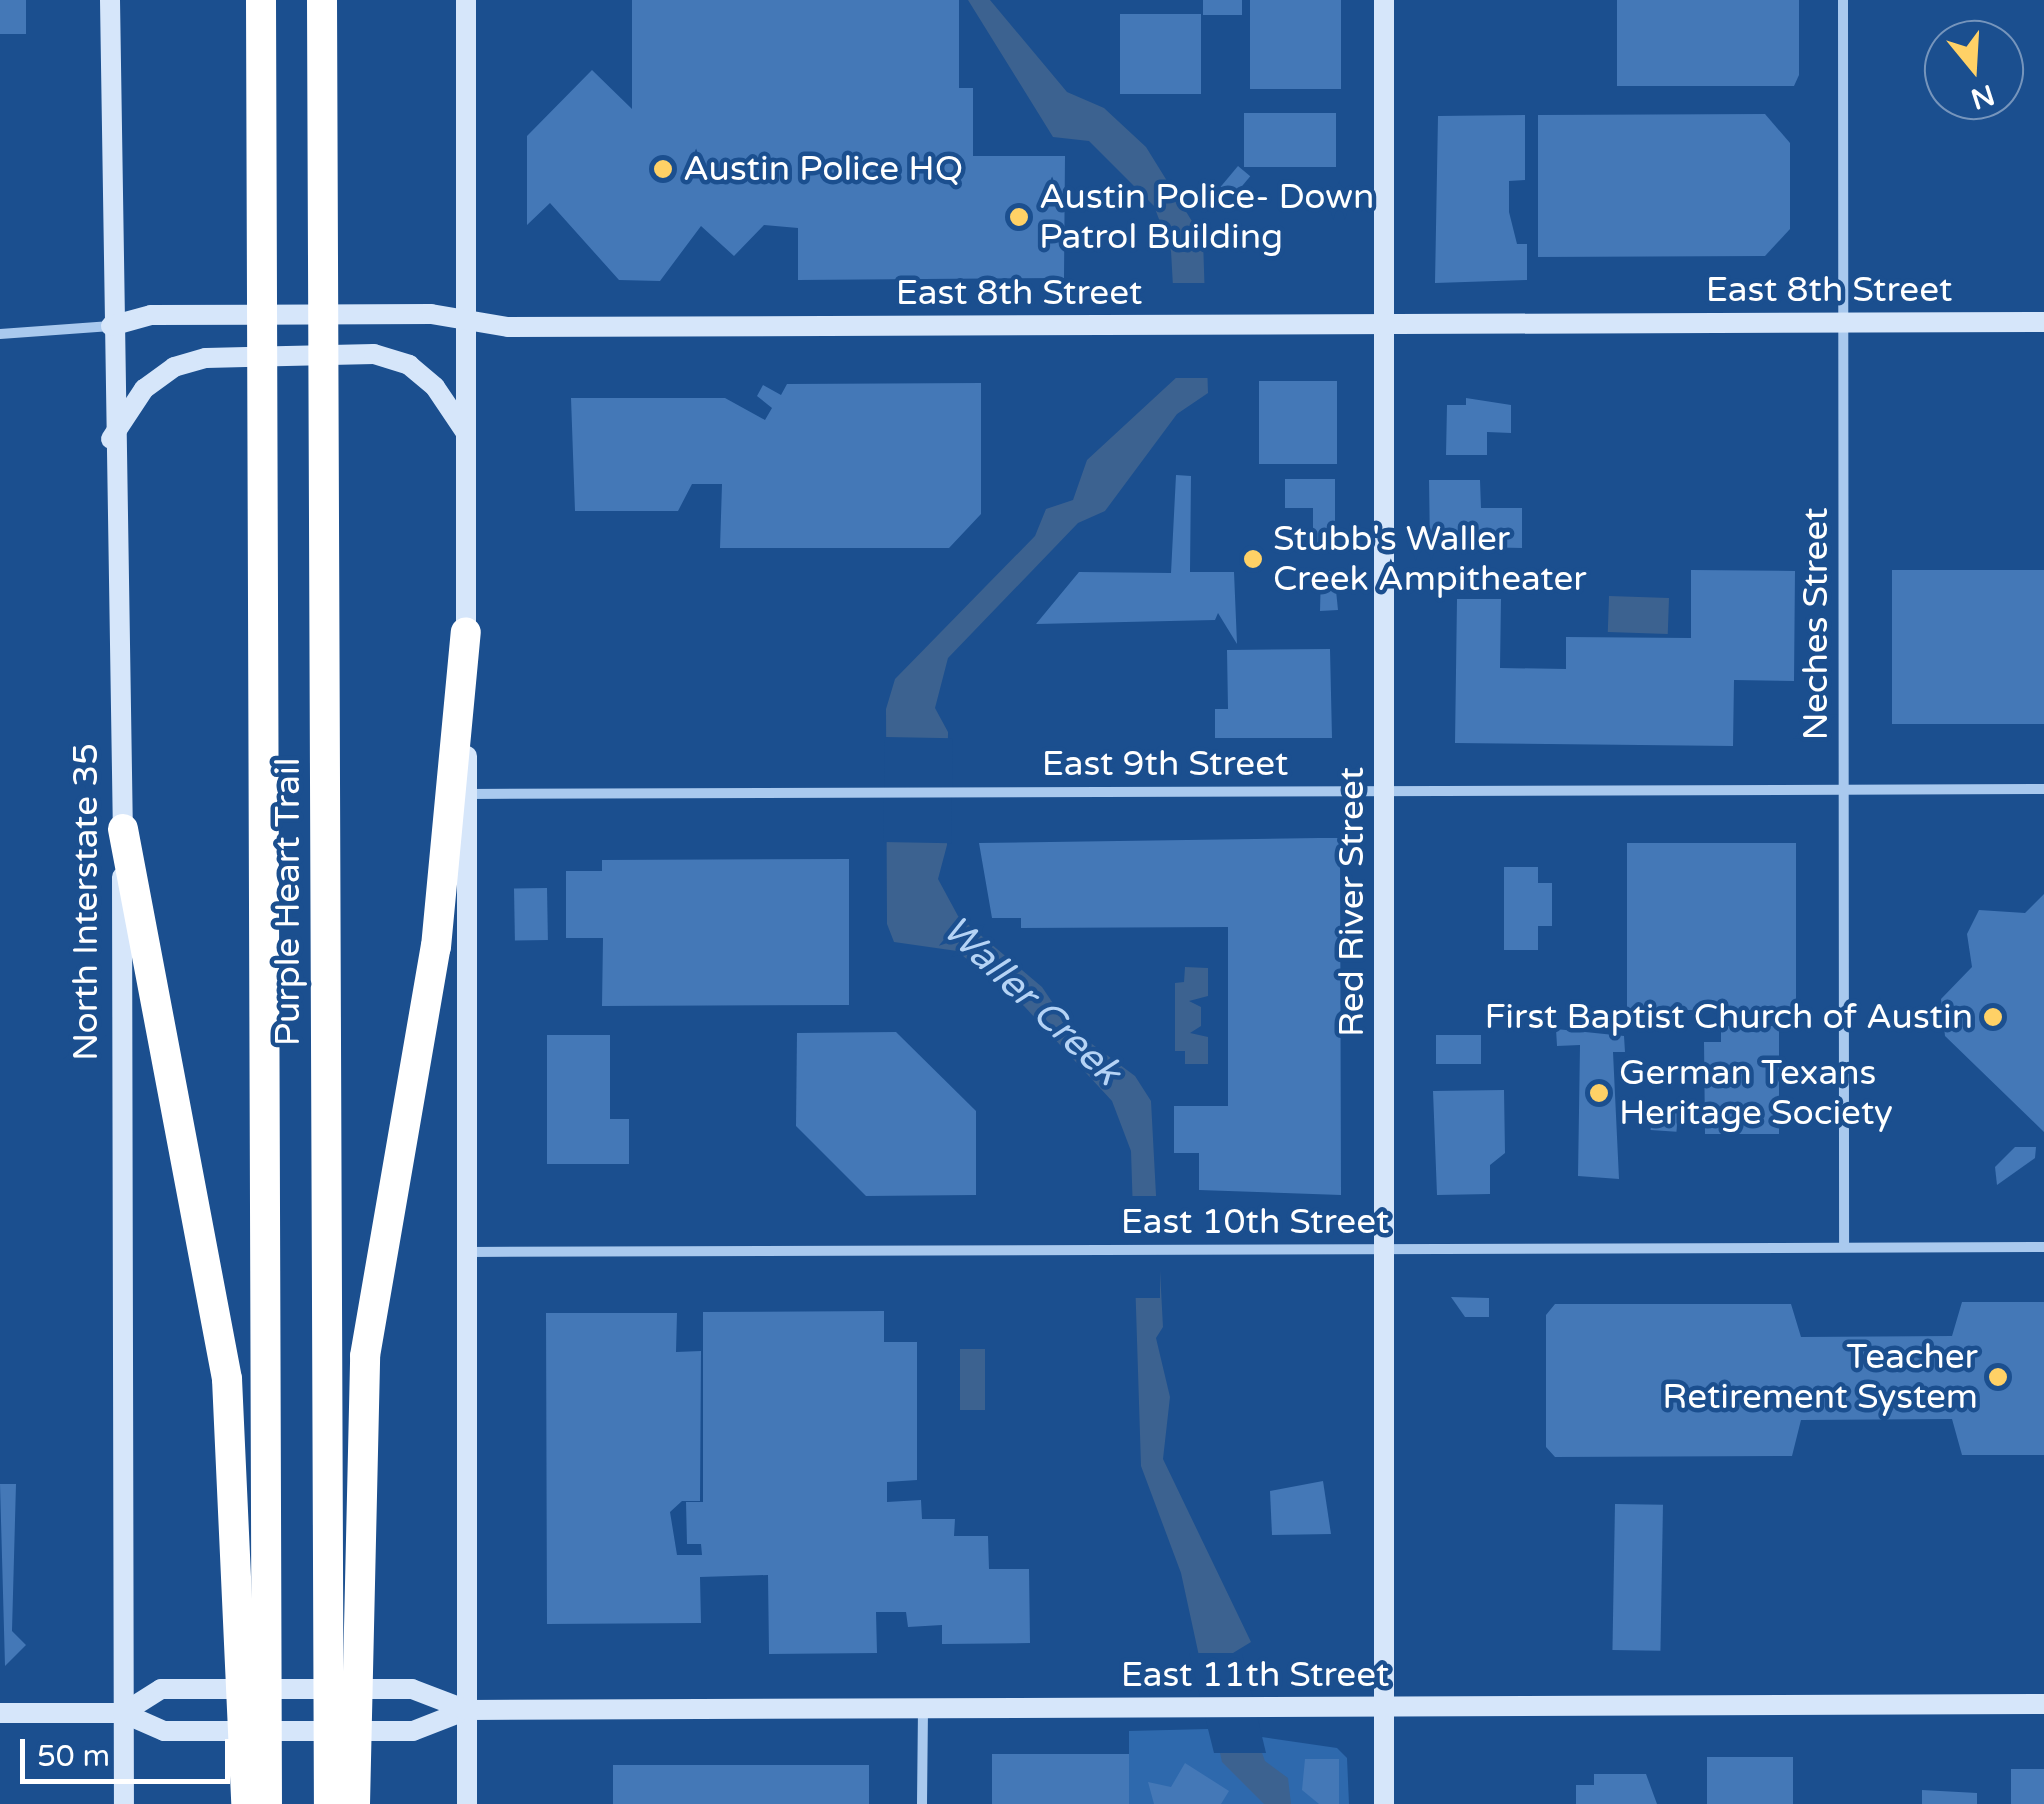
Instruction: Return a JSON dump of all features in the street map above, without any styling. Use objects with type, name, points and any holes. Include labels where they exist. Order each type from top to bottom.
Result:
[{"type":"highway","name":"Purple Heart Trail","points":[[261,0],[267,1804]]},
{"type":"highway","name":"Purple Heart Trail","points":[[322,0],[329,1804]]},
{"type":"highway","points":[[355,1804],[364,1356],[436,947],[466,632]]},
{"type":"highway","points":[[123,830],[226,1379],[246,1804]]},
{"type":"main road","name":"North Interstate 35","points":[[110,0],[111,438],[123,830],[124,1804]]},
{"type":"main road","points":[[466,0],[467,1804]]},
{"type":"main road","name":"Red River Street","points":[[1384,0],[1384,1804]]},
{"type":"main road","name":"East 8th Street","points":[[111,326],[151,315],[431,314],[467,327],[2044,322]]},
{"type":"main road","points":[[111,438],[144,389],[174,367],[206,358],[374,354],[410,364],[435,387],[467,435]]},
{"type":"main road","name":"East 11th Street","points":[[123,1713],[161,1688],[412,1689],[467,1710]]},
{"type":"main road","name":"East 11th Street","points":[[0,1712],[123,1713],[164,1731],[412,1731],[467,1710],[2044,1704]]},
{"type":"street","name":"Neches Street","points":[[1844,0],[1844,1247]]},
{"type":"street","name":"East 8th Street","points":[[0,334],[111,326]]},
{"type":"street","name":"East 9th Street","points":[[467,794],[2044,789]]},
{"type":"street","name":"East 10th Street","points":[[467,1252],[2044,1246]]},
{"type":"street","points":[[922,1804],[924,1709]]},
{"type":"shaded area","points":[[1208,1729],[1337,1748],[1347,1758],[1349,1804],[1129,1804],[1129,1731]]},
{"type":"water","name":"Waller Creek","points":[[968,0],[990,0],[1067,92],[1104,108],[1146,147],[1203,239],[1208,393],[1177,414],[1105,511],[1078,523],[948,658],[935,708],[948,732],[947,845],[938,879],[958,916],[1042,987],[1069,1027],[1135,1076],[1151,1101],[1163,1327],[1156,1338],[1170,1397],[1163,1459],[1251,1642],[1233,1653],[1242,1699],[1265,1761],[1288,1778],[1291,1804],[1264,1804],[1222,1762],[1181,1573],[1141,1466],[1131,1151],[1112,1101],[1024,1006],[957,951],[894,942],[887,924],[886,709],[895,679],[1035,536],[1046,509],[1073,500],[1087,460],[1178,376],[1171,251],[1154,206],[1089,141],[1053,137]]},
{"type":"water","points":[[1609,596],[1669,598],[1668,634],[1608,632]]},
{"type":"water","points":[[1185,967],[1208,968],[1208,996],[1189,1001],[1201,1007],[1201,1026],[1190,1033],[1208,1037],[1208,1064],[1185,1064],[1185,1051],[1175,1051],[1175,983],[1184,982]]},
{"type":"water","points":[[960,1349],[985,1349],[985,1410],[960,1410]]},
{"type":"pier","points":[[1168,283],[1210,283],[1210,378],[1168,378]]},
{"type":"pier","points":[[885,737],[953,738],[951,843],[883,842]]},
{"type":"pier","points":[[1127,1196],[1160,1196],[1160,1298],[1127,1298]]},
{"type":"pier","points":[[1189,1653],[1242,1653],[1266,1753],[1214,1753]]},
{"type":"building","points":[[0,0],[26,0],[26,34],[0,34]]},
{"type":"building","points":[[632,0],[959,0],[959,88],[973,88],[973,156],[1065,156],[1064,278],[798,280],[798,228],[764,225],[734,256],[701,226],[660,281],[619,280],[550,203],[527,225],[527,136],[592,70],[632,109]]},
{"type":"building","points":[[1203,0],[1242,0],[1242,15],[1203,15]]},
{"type":"building","points":[[1250,0],[1341,0],[1341,89],[1250,89]]},
{"type":"building","points":[[1617,0],[1799,0],[1799,75],[1794,86],[1617,86]]},
{"type":"building","points":[[1120,14],[1201,14],[1201,94],[1120,94]]},
{"type":"building","points":[[1244,113],[1336,113],[1336,167],[1244,167]]},
{"type":"building","points":[[1765,114],[1790,143],[1790,229],[1765,256],[1538,257],[1538,115]]},
{"type":"building","points":[[1525,115],[1525,180],[1509,181],[1509,212],[1517,244],[1527,244],[1527,280],[1435,283],[1438,116]]},
{"type":"building","points":[[1238,166],[1250,176],[1233,197],[1221,187]]},
{"type":"building","points":[[1259,381],[1337,381],[1337,464],[1259,464]]},
{"type":"building","points":[[981,383],[981,514],[949,548],[720,548],[722,484],[692,484],[678,511],[575,511],[571,398],[725,398],[765,420],[772,408],[757,396],[763,385],[781,395],[787,384]]},
{"type":"building","points":[[1466,398],[1511,405],[1511,433],[1487,432],[1487,455],[1446,455],[1447,405],[1466,405]]},
{"type":"building","points":[[1176,475],[1191,476],[1190,572],[1234,572],[1237,644],[1218,613],[1215,620],[1036,624],[1079,572],[1171,573]]},
{"type":"building","points":[[1285,479],[1335,479],[1335,547],[1313,547],[1313,508],[1285,508]]},
{"type":"building","points":[[1429,480],[1480,480],[1481,508],[1522,508],[1522,548],[1430,546]]},
{"type":"building","points":[[1691,570],[1795,571],[1794,681],[1734,680],[1733,746],[1455,743],[1457,599],[1501,599],[1500,668],[1566,669],[1566,637],[1691,638]]},
{"type":"building","points":[[1892,570],[2044,570],[2044,724],[1892,724]]},
{"type":"building","points":[[1321,571],[1334,571],[1338,610],[1320,611]]},
{"type":"building","points":[[1330,649],[1332,738],[1215,738],[1215,709],[1228,709],[1227,650]]},
{"type":"building","points":[[1340,838],[1341,1195],[1199,1190],[1199,1153],[1174,1153],[1174,1106],[1228,1106],[1228,927],[1021,928],[1021,918],[992,918],[979,843]]},
{"type":"building","points":[[1627,843],[1796,843],[1796,1010],[1627,1010]]},
{"type":"building","points":[[849,859],[849,1005],[602,1006],[603,938],[566,938],[566,871],[602,871],[602,860]]},
{"type":"building","points":[[1504,867],[1538,867],[1538,883],[1552,883],[1552,926],[1538,926],[1538,950],[1504,950]]},
{"type":"building","points":[[547,888],[548,940],[515,941],[514,889]]},
{"type":"building","name":"First Baptist Church of Austin","points":[[2044,894],[2044,1132],[1945,1036],[1941,999],[1972,967],[1967,934],[1979,910],[2025,913]]},
{"type":"building","points":[[1721,1026],[1779,1026],[1779,1134],[1705,1134],[1704,1042],[1721,1042]]},
{"type":"building","name":"German Texans Heritage Society","points":[[1556,1029],[1624,1036],[1625,1052],[1613,1052],[1619,1179],[1578,1176],[1580,1045],[1557,1046]]},
{"type":"building","points":[[896,1032],[976,1111],[976,1195],[866,1196],[796,1126],[797,1033]]},
{"type":"building","points":[[547,1035],[610,1035],[610,1119],[629,1119],[629,1164],[547,1164]]},
{"type":"building","points":[[1436,1035],[1481,1035],[1481,1064],[1436,1064]]},
{"type":"building","points":[[1504,1090],[1505,1153],[1490,1165],[1490,1194],[1437,1195],[1433,1091]]},
{"type":"building","points":[[1652,1109],[1678,1111],[1676,1132],[1651,1130]]},
{"type":"building","points":[[2015,1147],[2036,1147],[2035,1158],[1997,1185],[1995,1167]]},
{"type":"building","points":[[1451,1297],[1489,1298],[1489,1317],[1465,1317]]},
{"type":"building","points":[[1962,1302],[2044,1302],[2044,1455],[1962,1455],[1952,1419],[1801,1420],[1792,1456],[1555,1457],[1546,1447],[1546,1315],[1555,1304],[1791,1304],[1801,1337],[1952,1336]]},
{"type":"building","points":[[884,1311],[884,1342],[917,1342],[917,1480],[887,1482],[887,1502],[921,1500],[922,1519],[955,1519],[954,1536],[988,1536],[989,1569],[1029,1569],[1030,1643],[942,1644],[942,1625],[908,1627],[906,1612],[876,1612],[877,1653],[769,1654],[768,1575],[700,1577],[701,1623],[547,1624],[546,1313],[677,1313],[676,1352],[701,1351],[700,1501],[682,1501],[670,1512],[677,1555],[702,1555],[701,1544],[687,1544],[686,1502],[703,1502],[703,1312]]},
{"type":"building","points":[[1323,1481],[1331,1534],[1272,1535],[1270,1491]]},
{"type":"building","points":[[0,1484],[16,1484],[12,1631],[26,1645],[5,1666]]},
{"type":"building","points":[[1615,1504],[1663,1505],[1660,1651],[1612,1650]]},
{"type":"building","points":[[992,1754],[1129,1754],[1129,1804],[992,1804]]},
{"type":"building","points":[[1707,1757],[1793,1757],[1793,1804],[1707,1804]]},
{"type":"building","points":[[1305,1759],[1339,1759],[1339,1804],[1319,1804],[1302,1790]]},
{"type":"building","points":[[1185,1763],[1229,1791],[1221,1804],[1154,1804],[1148,1782],[1171,1787]]},
{"type":"building","points":[[613,1765],[869,1765],[869,1804],[613,1804]]},
{"type":"building","points":[[2011,1769],[2044,1769],[2044,1804],[2011,1804]]},
{"type":"building","points":[[1594,1774],[1646,1774],[1657,1804],[1576,1804],[1576,1785],[1594,1785]]},
{"type":"building","points":[[1922,1790],[1977,1793],[1977,1804],[1922,1804]]},
{"type":"place","name":"Austin Police HQ","points":[[663,169]]},
{"type":"place","name":"Austin Police- Down Patrol Building","points":[[1019,217]]},
{"type":"place","name":"Stubb's Waller Creek Ampitheater","points":[[1253,559]]},
{"type":"place","name":"First Baptist Church of Austin","points":[[1993,1017]]},
{"type":"place","name":"German Texans Heritage Society","points":[[1599,1093]]},
{"type":"place","name":"Teacher Retirement System","points":[[1998,1377]]}]
